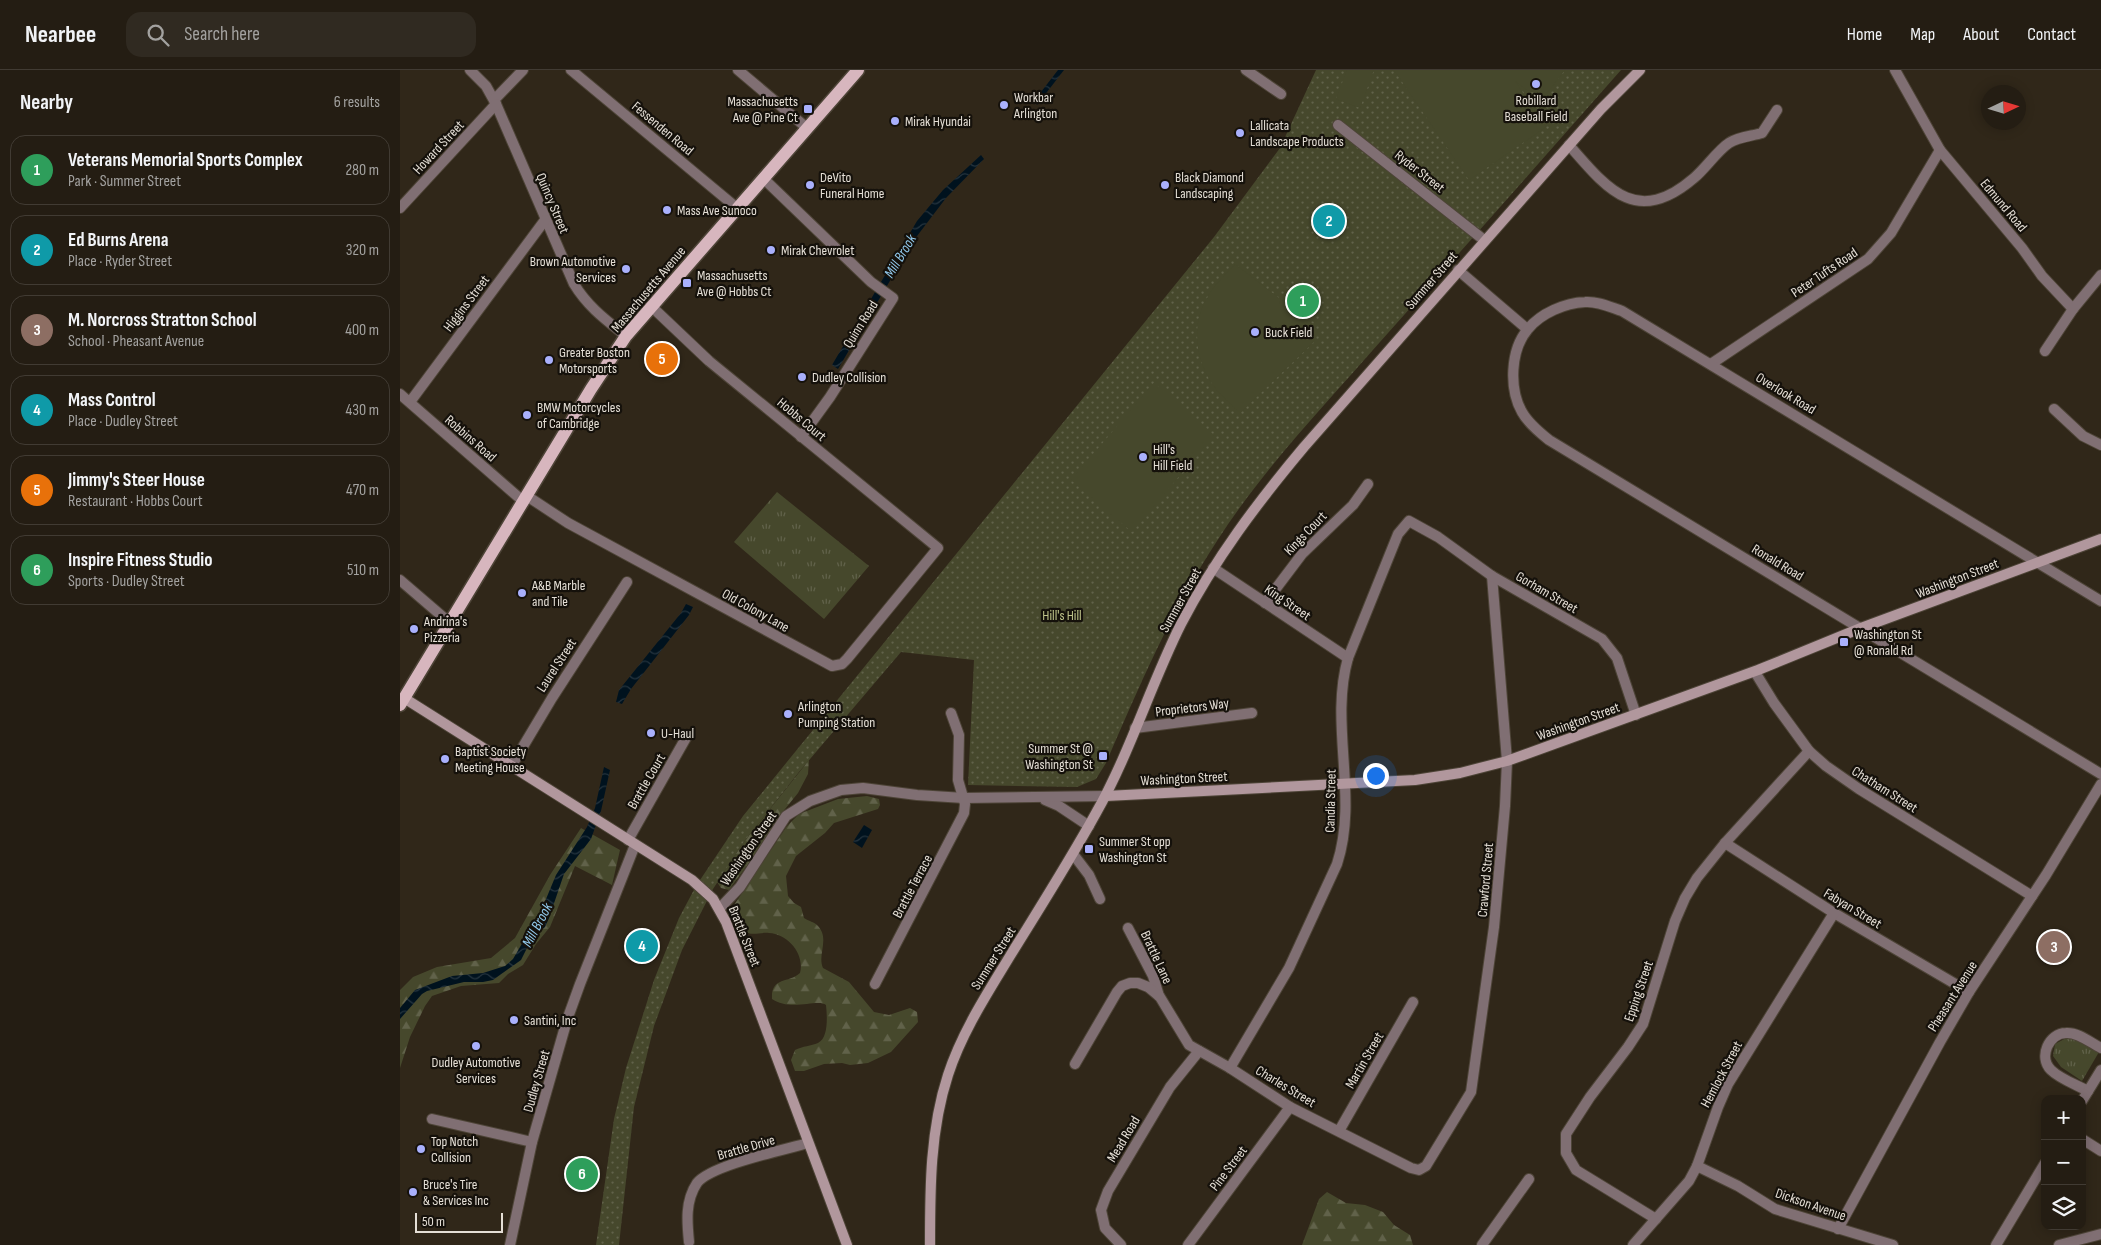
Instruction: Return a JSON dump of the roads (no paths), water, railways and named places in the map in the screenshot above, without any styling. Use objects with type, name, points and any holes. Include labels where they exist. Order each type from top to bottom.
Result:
[{"type":"main road","name":"Massachusetts Avenue","points":[[402,702],[626,336],[858,70]]},
{"type":"main road","name":"Summer Street","points":[[930,1245],[933,1143],[939,1106],[953,1060],[981,1004],[1073,854],[1106,796],[1182,624],[1213,568],[1274,482],[1484,240],[1601,109],[1640,70]]},
{"type":"main road","name":"Washington Street","points":[[1106,796],[1345,784],[1439,777],[1507,761],[1755,672],[1861,628],[2101,539]]},
{"type":"main road","name":"Brattle Street","points":[[402,702],[512,765],[692,880],[720,908],[847,1245]]},
{"type":"street","name":"Quincy Street","points":[[470,70],[486,86],[495,102],[564,263],[584,300],[626,336]]},
{"type":"street","name":"Howard Street","points":[[400,208],[523,70]]},
{"type":"street","name":"Fessenden Road","points":[[571,70],[737,208]]},
{"type":"street","points":[[738,70],[807,128]]},
{"type":"street","points":[[1246,70],[1281,94]]},
{"type":"street","name":"Edmund Road","points":[[1895,70],[1940,150],[2022,248],[2042,276],[2073,309]]},
{"type":"street","points":[[1569,145],[1606,185],[1620,195],[1634,202],[1655,201],[1676,193],[1695,178],[1729,143],[1762,133],[1777,110]]},
{"type":"street","name":"Ryder Street","points":[[1338,125],[1484,240]]},
{"type":"street","name":"Peter Tufts Road","points":[[1711,364],[1868,259],[1891,233],[1940,150]]},
{"type":"street","name":"Quinn Road","points":[[763,178],[875,286],[893,298],[830,397],[801,437]]},
{"type":"street","name":"Higgins Street","points":[[410,402],[545,220]]},
{"type":"street","points":[[1458,270],[1527,330]]},
{"type":"street","points":[[2045,351],[2073,309],[2101,275]]},
{"type":"street","name":"Overlook Road","points":[[1527,330],[1540,318],[1570,304],[1587,302],[1603,304],[1622,311],[2101,601]]},
{"type":"street","name":"Hobbs Court","points":[[651,306],[709,361],[938,548]]},
{"type":"street","name":"Ronald Road","points":[[1527,330],[1520,344],[1513,374],[1515,396],[1522,413],[1548,440],[2101,774]]},
{"type":"street","name":"Robbins Road","points":[[400,394],[526,499]]},
{"type":"street","points":[[2054,409],[2082,436],[2101,445]]},
{"type":"street","name":"Kings Court","points":[[1265,603],[1302,554],[1353,505],[1368,484]]},
{"type":"street","name":"Old Colony Lane","points":[[526,499],[832,666],[842,664],[847,659],[938,548]]},
{"type":"street","name":"Gorham Street","points":[[1409,521],[1438,537],[1492,576],[1602,639],[1617,658],[1636,715]]},
{"type":"street","name":"Candia Street","points":[[1230,1068],[1289,968],[1334,871],[1343,838],[1345,784],[1342,690],[1348,658],[1398,534],[1409,521]]},
{"type":"street","name":"King Street","points":[[1213,568],[1348,658]]},
{"type":"street","name":"Crawford Street","points":[[1421,1170],[1466,1103],[1473,1085],[1494,927],[1505,806],[1507,761],[1492,576]]},
{"type":"street","points":[[400,580],[450,624]]},
{"type":"street","name":"Laurel Street","points":[[512,765],[552,698],[627,582]]},
{"type":"street","name":"Chatham Street","points":[[1755,672],[1774,703],[1809,751],[1842,778],[2032,896]]},
{"type":"street","points":[[951,713],[958,732],[958,780],[964,798]]},
{"type":"street","name":"Proprietors Way","points":[[1136,728],[1252,713]]},
{"type":"street","name":"Brattle Court","points":[[632,843],[687,736]]},
{"type":"street","name":"Epping Street","points":[[1656,1219],[1576,1170],[1566,1153],[1565,1139],[1571,1125],[1628,1047],[1642,1024],[1680,908],[1698,878],[1725,844],[1809,751]]},
{"type":"street","name":"Pheasant Avenue","points":[[1838,1229],[1969,992],[2032,896],[2101,784]]},
{"type":"street","name":"Washington Street","points":[[720,908],[740,887],[782,821],[791,812],[810,800],[841,790],[863,788],[917,795],[964,798],[1106,796]]},
{"type":"street","name":"Brattle Terrace","points":[[876,984],[963,818],[965,809],[964,798]]},
{"type":"street","name":"Washington Street","points":[[1037,798],[1060,806],[1089,826]]},
{"type":"street","name":"Dudley Street","points":[[510,1245],[532,1142],[574,1000],[632,843]]},
{"type":"street","name":"Fabyan Street","points":[[1725,844],[1834,913],[1969,992]]},
{"type":"street","points":[[1073,854],[1089,875],[1100,900]]},
{"type":"street","name":"Hemlock Street","points":[[1633,1245],[1689,1181],[1697,1166],[1728,1084],[1834,913]]},
{"type":"street","name":"Brattle Lane","points":[[1128,928],[1153,976],[1160,997]]},
{"type":"street","points":[[1075,1064],[1106,1007],[1122,986],[1138,983],[1152,990],[1160,997]]},
{"type":"street","name":"Charles Street","points":[[1160,997],[1189,1045],[1199,1052],[1230,1068],[1290,1107],[1411,1168],[1421,1170]]},
{"type":"street","name":"Martin Street","points":[[1339,1131],[1413,1002]]},
{"type":"street","points":[[2088,1091],[2051,1070],[2045,1053],[2048,1044],[2054,1036],[2066,1033],[2076,1035],[2101,1048]]},
{"type":"street","name":"Mead Road","points":[[1121,1245],[1105,1228],[1101,1210],[1132,1148],[1170,1086],[1199,1052]]},
{"type":"street","points":[[2086,1095],[2101,1070]]},
{"type":"street","name":"Pine Street","points":[[1188,1245],[1290,1107]]},
{"type":"street","points":[[432,1119],[532,1142]]},
{"type":"street","points":[[2084,1140],[2101,1151]]},
{"type":"street","name":"Brattle Drive","points":[[689,1242],[686,1216],[690,1198],[698,1183],[709,1173],[808,1143]]},
{"type":"street","name":"Dickson Avenue","points":[[1697,1166],[1738,1186],[1775,1209],[1876,1243],[1893,1245]]},
{"type":"street","points":[[1996,1245],[2041,1170]]},
{"type":"street","points":[[1482,1245],[1529,1179]]},
{"type":"street","points":[[2059,1245],[2101,1234]]},
{"type":"water","points":[[1058,70],[1064,70],[1037,105],[1034,101]]},
{"type":"water","name":"Mill Brook","points":[[981,155],[984,159],[946,198],[914,240],[838,369],[832,365],[917,221],[943,190]]},
{"type":"water","points":[[686,604],[693,607],[689,615],[631,689],[622,704],[616,702],[619,690],[681,613]]},
{"type":"water","name":"Mill Brook","points":[[604,767],[610,770],[601,811],[591,839],[564,874],[545,927],[532,938],[521,960],[493,980],[464,982],[427,991],[422,994],[400,1019],[400,1008],[415,990],[452,976],[483,973],[505,966],[513,959],[541,911],[556,875],[587,827],[595,808]]},
{"type":"water","points":[[864,825],[872,830],[862,848],[853,842]]},
{"type":"place","name":"Robillard Baseball Field","points":[[1536,84]]},
{"type":"place","name":"Workbar Arlington","points":[[1004,105]]},
{"type":"place","name":"Massachusetts Ave @ Pine Ct","points":[[808,109]]},
{"type":"place","name":"Mirak Hyundai","points":[[895,121]]},
{"type":"place","name":"Lallicata Landscape Products","points":[[1240,133]]},
{"type":"place","name":"DeVito Funeral Home","points":[[810,185]]},
{"type":"place","name":"Black Diamond Landscaping","points":[[1165,185]]},
{"type":"place","name":"Mass Ave Sunoco","points":[[667,210]]},
{"type":"place","name":"Ed Burns Arena","points":[[1329,221]]},
{"type":"place","name":"Mirak Chevrolet","points":[[771,250]]},
{"type":"place","name":"Brown Automotive Services","points":[[626,269]]},
{"type":"place","name":"Massachusetts Ave @ Hobbs Ct","points":[[687,283]]},
{"type":"place","name":"Veterans Memorial Sports Complex","points":[[1303,301]]},
{"type":"place","name":"Buck Field","points":[[1255,332]]},
{"type":"place","name":"Jimmy's Steer House","points":[[662,359]]},
{"type":"place","name":"Greater Boston Motorsports","points":[[549,360]]},
{"type":"place","name":"Dudley Collision","points":[[802,377]]},
{"type":"place","name":"BMW Motorcycles of Cambridge","points":[[527,415]]},
{"type":"place","name":"Hill's Hill Field","points":[[1143,457]]},
{"type":"place","name":"A&B Marble and Tile","points":[[522,593]]},
{"type":"place","name":"Andrina's Pizzeria","points":[[414,629]]},
{"type":"place","name":"Washington St @ Ronald Rd","points":[[1844,642]]},
{"type":"place","name":"Arlington Pumping Station","points":[[788,714]]},
{"type":"place","name":"U-Haul","points":[[651,733]]},
{"type":"place","name":"Summer St @ Washington St","points":[[1103,756]]},
{"type":"place","name":"Baptist Society Meeting House","points":[[445,759]]},
{"type":"place","name":"Summer St opp Washington St","points":[[1089,849]]},
{"type":"place","name":"Mass Control","points":[[642,946]]},
{"type":"place","name":"M. Norcross Stratton School","points":[[2054,947]]},
{"type":"place","name":"Santini, Inc","points":[[514,1020]]},
{"type":"place","name":"Dudley Automotive Services","points":[[476,1046]]},
{"type":"place","name":"Top Notch Collision","points":[[421,1149]]},
{"type":"place","name":"Inspire Fitness Studio","points":[[582,1174]]},
{"type":"place","name":"Bruce's Tire & Services Inc","points":[[413,1192]]},
{"type":"park label","name":"Hill's Hill","points":[[1062,615]]}]
